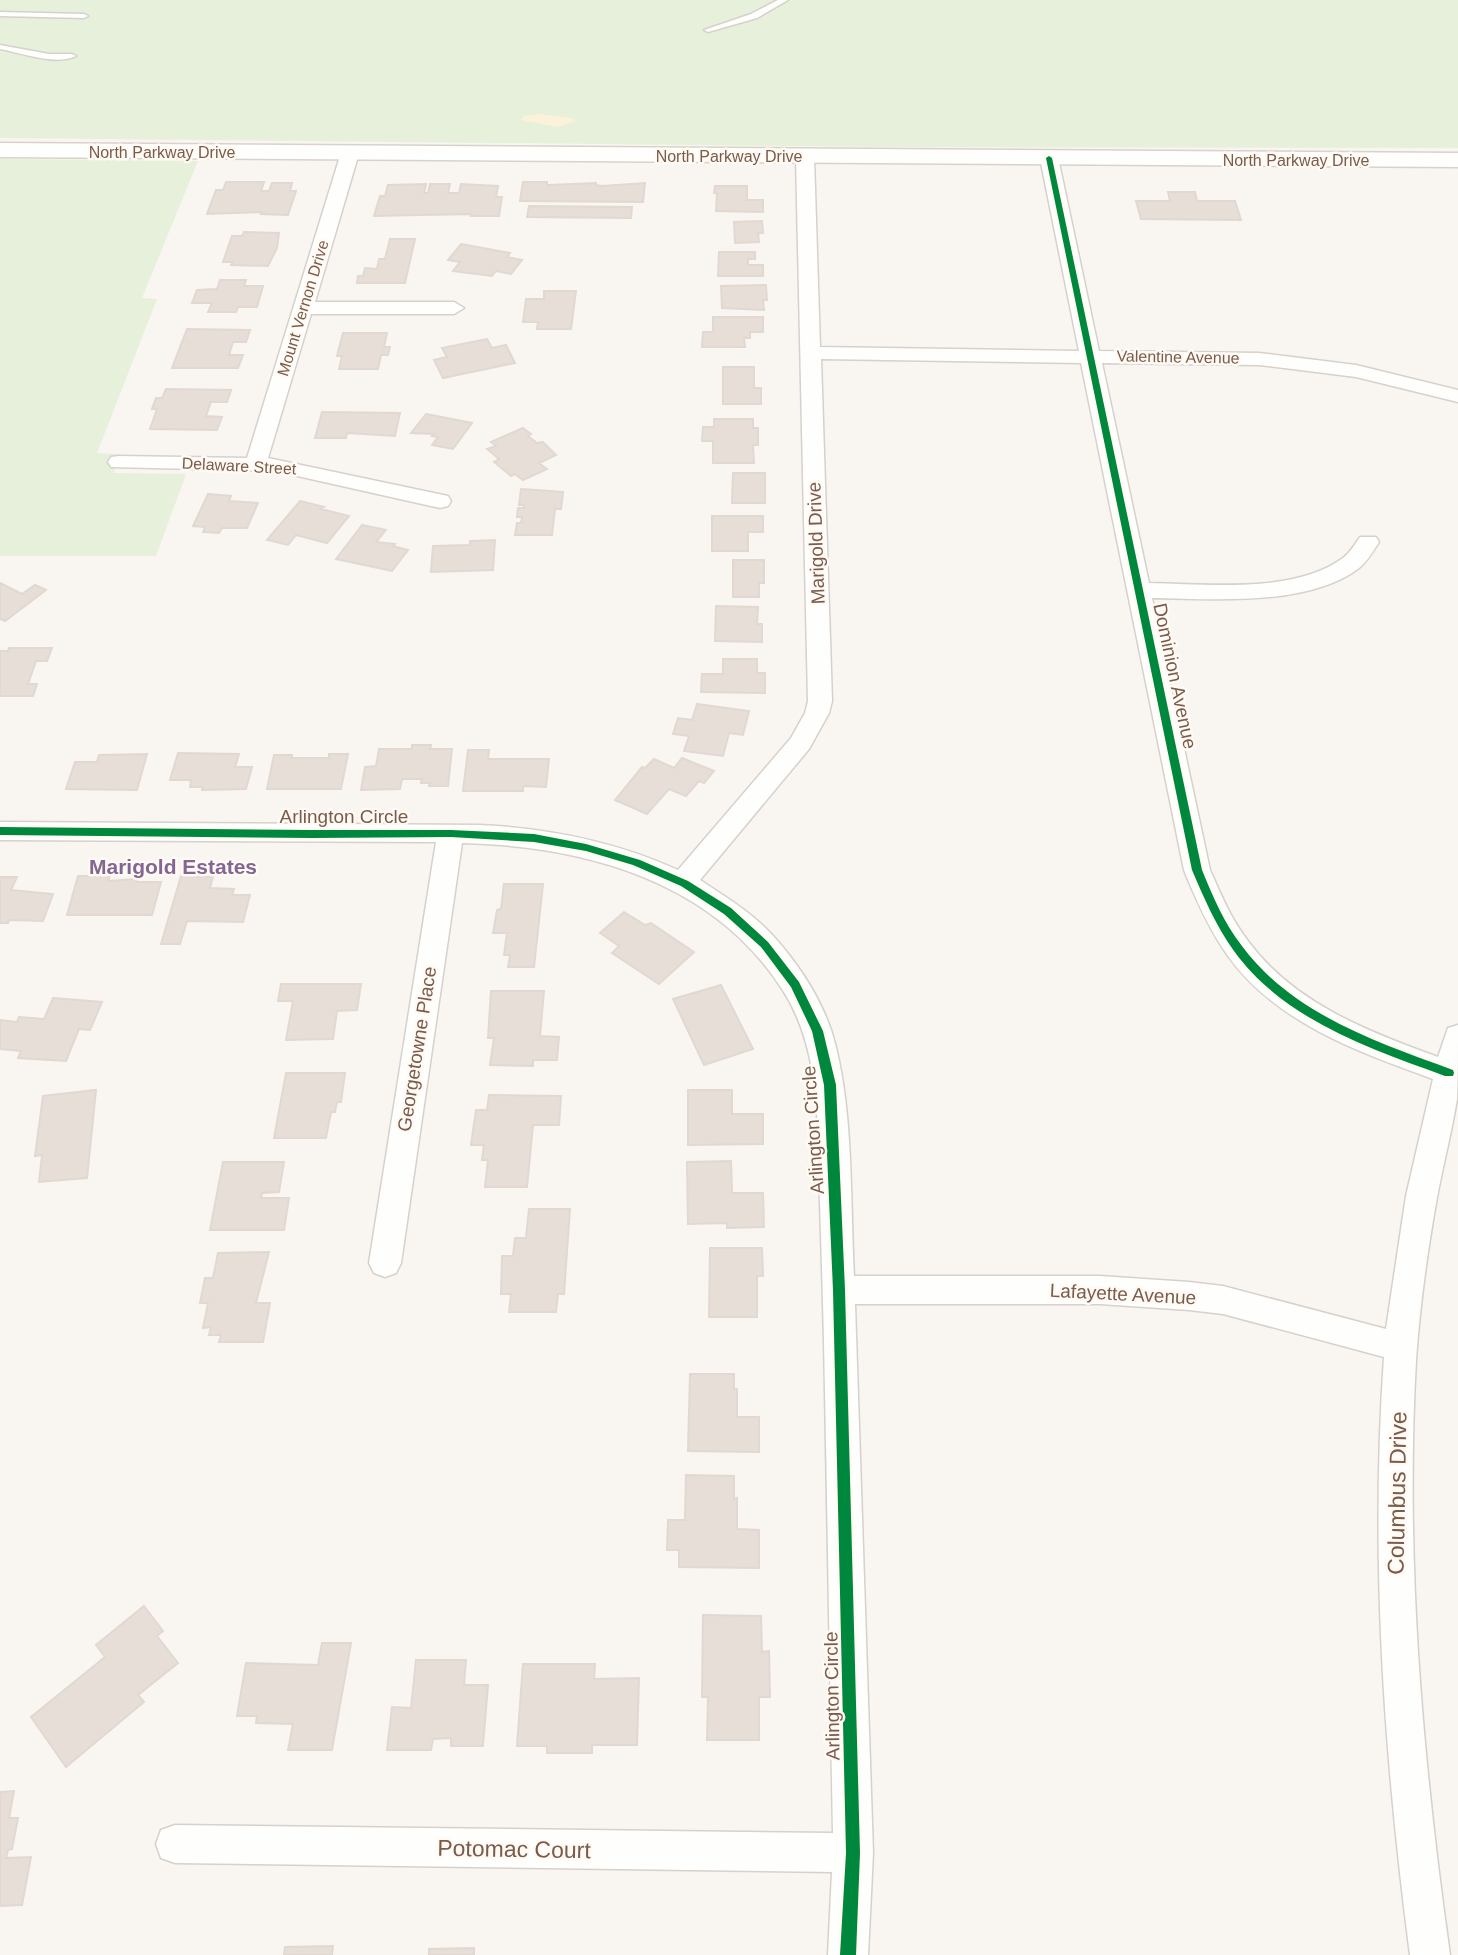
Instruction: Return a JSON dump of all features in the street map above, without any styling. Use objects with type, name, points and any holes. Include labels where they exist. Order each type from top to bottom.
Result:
[{"type":"main road","name":"North Parkway Drive","points":[[0,150],[1458,160]]},
{"type":"street","name":"Mount Vernon Drive","points":[[256,464],[350,153]]},
{"type":"street","name":"Marigold Drive","points":[[683,881],[800,743],[817,713],[820,686],[805,157]]},
{"type":"street","name":"Dominion Avenue","points":[[1049,159],[1197,870],[1209,905],[1220,925],[1252,967],[1294,1003],[1349,1035],[1449,1073]]},
{"type":"street","points":[[303,308],[454,309]]},
{"type":"street","name":"Valentine Avenue","points":[[811,353],[1227,357],[1306,363],[1356,371],[1458,396]]},
{"type":"street","name":"Delaware Street","points":[[119,462],[256,464],[303,469],[440,501]]},
{"type":"street","points":[[1139,590],[1246,590],[1309,581],[1336,573],[1353,563],[1368,541]]},
{"type":"street","name":"Arlington Circle","points":[[0,831],[450,835],[532,838],[576,845],[634,860],[683,881],[730,913],[764,943],[795,982],[818,1030],[830,1085],[839,1290],[853,1853],[848,1955]]},
{"type":"street","name":"Georgetowne Place","points":[[385,1263],[450,835]]},
{"type":"street","name":"Columbus Drive","points":[[1430,1955],[1409,1783],[1398,1639],[1394,1519],[1401,1347],[1420,1199],[1458,1035]]},
{"type":"street","name":"Lafayette Avenue","points":[[839,1290],[1100,1290],[1189,1296],[1223,1300],[1401,1347]]},
{"type":"street","name":"Potomac Court","points":[[175,1844],[853,1853]]},
{"type":"lane","points":[[708,30],[754,16],[784,0]]},
{"type":"lane","points":[[0,14],[84,16]]},
{"type":"lane","points":[[0,47],[49,56],[72,56]]},
{"type":"green space","points":[[0,0],[1458,0],[1458,148],[894,147],[0,138]]},
{"type":"green space","points":[[0,159],[198,161],[142,298],[157,299],[97,453],[120,454],[113,473],[186,474],[156,556],[0,556]]},
{"type":"sand","points":[[538,114],[572,118],[576,121],[558,127],[521,120],[524,116]]},
{"type":"building","points":[[226,182],[264,182],[261,191],[269,191],[272,183],[292,183],[290,191],[296,191],[288,215],[261,214],[262,212],[207,214],[216,190],[223,190]]},
{"type":"building","points":[[523,182],[547,182],[547,185],[596,183],[602,186],[645,183],[643,202],[520,201]]},
{"type":"building","points":[[426,184],[424,193],[428,193],[430,184],[450,184],[448,193],[459,193],[461,184],[498,186],[496,197],[502,197],[499,216],[374,216],[380,196],[385,196],[388,185]]},
{"type":"building","points":[[715,186],[747,186],[747,200],[763,200],[763,212],[716,211]]},
{"type":"building","points":[[1168,192],[1195,192],[1197,201],[1235,201],[1241,220],[1141,219],[1136,201],[1170,201]]},
{"type":"building","points":[[529,206],[632,207],[631,218],[527,217]]},
{"type":"building","points":[[762,221],[763,233],[758,233],[759,242],[735,243],[734,222]]},
{"type":"building","points":[[244,232],[279,233],[277,248],[268,266],[231,265],[233,262],[223,262],[232,236],[242,236]]},
{"type":"building","points":[[390,239],[415,239],[405,283],[357,283],[358,276],[363,276],[365,268],[377,269],[379,259],[385,259]]},
{"type":"building","points":[[461,244],[510,253],[507,257],[522,260],[511,274],[496,271],[492,276],[453,271],[460,262],[448,260]]},
{"type":"building","points":[[719,252],[755,252],[755,259],[748,259],[748,265],[763,265],[763,276],[718,276]]},
{"type":"building","points":[[220,280],[246,280],[244,286],[263,286],[257,307],[238,307],[236,312],[208,312],[212,303],[192,303],[197,290],[217,289]]},
{"type":"building","points":[[766,285],[767,300],[763,300],[764,310],[722,308],[721,286]]},
{"type":"building","points":[[544,291],[576,291],[571,329],[537,329],[538,322],[523,322],[526,299],[544,299]]},
{"type":"building","points":[[713,317],[763,317],[763,332],[750,332],[750,338],[744,338],[745,347],[702,347],[703,332],[713,332]]},
{"type":"building","points":[[187,329],[250,330],[246,342],[233,342],[229,355],[243,355],[238,368],[172,368]]},
{"type":"building","points":[[343,333],[387,333],[384,347],[390,347],[388,355],[381,355],[378,369],[339,369],[342,356],[337,356]]},
{"type":"building","points":[[487,339],[492,348],[506,345],[515,363],[443,378],[434,360],[447,357],[442,348]]},
{"type":"building","points":[[723,367],[754,367],[754,388],[761,388],[761,404],[723,404]]},
{"type":"building","points":[[166,389],[231,390],[227,402],[211,402],[206,416],[222,417],[217,430],[150,429],[157,409],[152,409],[156,398],[162,398]]},
{"type":"building","points":[[322,412],[400,413],[395,436],[347,433],[346,438],[315,438]]},
{"type":"building","points":[[426,414],[472,423],[453,449],[432,445],[438,437],[432,436],[434,434],[411,433]]},
{"type":"building","points":[[714,419],[753,419],[753,428],[758,428],[758,445],[753,445],[754,463],[713,463],[713,441],[702,441],[703,427],[714,427]]},
{"type":"building","points":[[523,428],[531,434],[528,436],[537,443],[543,442],[556,455],[539,463],[547,469],[523,480],[515,474],[511,476],[494,462],[499,459],[487,449],[496,446],[491,442]]},
{"type":"building","points":[[733,473],[765,473],[765,503],[732,503]]},
{"type":"building","points":[[521,489],[563,492],[561,509],[555,509],[552,535],[515,535],[517,523],[521,523],[522,517],[517,517],[518,508],[524,508],[524,505],[519,505]]},
{"type":"building","points":[[208,494],[231,496],[229,501],[258,503],[247,528],[222,528],[219,533],[203,532],[205,527],[193,526]]},
{"type":"building","points":[[300,501],[349,516],[327,543],[296,535],[288,545],[267,540]]},
{"type":"building","points":[[712,516],[763,516],[763,532],[748,532],[748,551],[712,551]]},
{"type":"building","points":[[362,525],[386,530],[376,542],[395,544],[393,546],[408,550],[392,571],[336,559]]},
{"type":"building","points":[[495,540],[493,570],[431,572],[433,546],[470,545],[470,541]]},
{"type":"building","points":[[733,560],[764,560],[764,583],[759,583],[759,597],[733,597]]},
{"type":"building","points":[[0,583],[22,594],[35,585],[46,590],[5,621],[0,619]]},
{"type":"building","points":[[716,606],[758,607],[757,624],[762,624],[762,642],[715,641]]},
{"type":"building","points":[[9,648],[52,648],[47,661],[36,661],[28,684],[37,684],[33,696],[0,696],[0,651],[8,651]]},
{"type":"building","points":[[723,659],[757,659],[757,673],[765,673],[765,693],[701,692],[702,674],[723,674]]},
{"type":"building","points":[[697,704],[749,711],[743,735],[729,733],[723,756],[684,751],[689,736],[673,734],[678,718],[692,720]]},
{"type":"building","points":[[412,745],[431,745],[430,749],[452,749],[448,786],[429,786],[430,783],[421,783],[422,779],[402,779],[400,789],[361,790],[365,767],[376,766],[379,749],[412,749]]},
{"type":"building","points":[[468,750],[489,750],[488,759],[549,759],[546,787],[523,786],[523,791],[463,791]]},
{"type":"building","points":[[178,753],[239,754],[235,767],[252,767],[246,789],[202,790],[203,787],[190,787],[191,780],[170,780]]},
{"type":"building","points":[[147,754],[137,790],[66,789],[75,762],[97,762],[99,755]]},
{"type":"building","points":[[329,754],[348,754],[341,789],[267,789],[274,755],[329,758]]},
{"type":"building","points":[[682,758],[714,771],[704,783],[699,781],[686,796],[669,789],[647,814],[615,800],[642,767],[645,768],[654,759],[674,768]]},
{"type":"building","points":[[78,876],[110,876],[108,881],[137,879],[137,882],[161,882],[152,915],[67,915]]},
{"type":"building","points":[[181,876],[213,877],[210,888],[234,889],[232,895],[250,895],[243,922],[187,921],[180,944],[161,944]]},
{"type":"building","points":[[0,877],[17,877],[11,890],[53,894],[43,921],[9,920],[8,923],[0,923]]},
{"type":"building","points":[[504,884],[543,884],[534,967],[508,967],[510,955],[504,955],[507,933],[493,933],[497,910],[501,909]]},
{"type":"building","points":[[624,912],[645,925],[651,923],[694,952],[659,984],[612,953],[619,946],[600,933]]},
{"type":"building","points":[[281,984],[361,984],[357,1010],[337,1011],[333,1039],[286,1040],[293,1001],[278,1001]]},
{"type":"building","points":[[721,985],[753,1049],[704,1065],[673,999]]},
{"type":"building","points":[[491,991],[544,991],[540,1036],[559,1037],[557,1060],[533,1060],[533,1066],[490,1065],[494,1038],[488,1038]]},
{"type":"building","points":[[53,998],[102,1002],[90,1030],[79,1029],[66,1061],[18,1058],[21,1051],[0,1049],[0,1020],[17,1022],[19,1017],[44,1019]]},
{"type":"building","points":[[286,1073],[345,1073],[341,1102],[337,1102],[335,1112],[331,1112],[326,1138],[274,1138]]},
{"type":"building","points":[[96,1090],[87,1178],[39,1182],[42,1155],[35,1156],[43,1096]]},
{"type":"building","points":[[688,1090],[732,1090],[732,1114],[763,1114],[763,1144],[688,1145]]},
{"type":"building","points":[[489,1095],[561,1096],[559,1125],[533,1125],[527,1187],[485,1187],[488,1160],[482,1160],[484,1145],[471,1145],[476,1110],[487,1110]]},
{"type":"building","points":[[731,1161],[732,1193],[763,1193],[764,1227],[727,1228],[727,1223],[688,1224],[687,1162]]},
{"type":"building","points":[[223,1162],[284,1162],[279,1192],[262,1193],[261,1198],[289,1198],[284,1230],[210,1230]]},
{"type":"building","points":[[529,1209],[570,1209],[564,1294],[558,1294],[556,1312],[509,1312],[511,1294],[501,1294],[502,1256],[513,1256],[515,1238],[526,1238]]},
{"type":"building","points":[[710,1248],[762,1248],[763,1276],[757,1276],[757,1317],[709,1317]]},
{"type":"building","points":[[269,1252],[256,1303],[270,1303],[263,1342],[219,1342],[221,1335],[209,1335],[211,1327],[203,1328],[208,1303],[200,1303],[205,1278],[213,1278],[218,1253]]},
{"type":"building","points":[[690,1374],[734,1374],[737,1417],[759,1417],[759,1452],[688,1451]]},
{"type":"building","points":[[686,1475],[734,1476],[737,1529],[759,1530],[759,1568],[679,1567],[679,1550],[667,1550],[668,1520],[685,1520]]},
{"type":"building","points":[[144,1606],[163,1631],[157,1636],[178,1663],[138,1695],[144,1702],[66,1767],[31,1717],[105,1657],[96,1645]]},
{"type":"building","points":[[703,1615],[761,1616],[762,1652],[769,1651],[770,1697],[759,1697],[759,1740],[707,1740],[708,1697],[702,1697]]},
{"type":"building","points":[[322,1643],[351,1643],[332,1750],[288,1750],[293,1724],[256,1723],[257,1716],[237,1716],[246,1663],[318,1665]]},
{"type":"building","points":[[416,1660],[466,1660],[464,1685],[488,1685],[483,1746],[451,1746],[451,1738],[433,1739],[431,1750],[387,1750],[392,1707],[411,1708]]},
{"type":"building","points":[[523,1664],[595,1664],[594,1679],[639,1678],[637,1745],[592,1745],[592,1753],[547,1753],[547,1746],[517,1746]]},
{"type":"building","points":[[14,1791],[9,1818],[18,1818],[12,1849],[8,1850],[6,1858],[31,1857],[22,1905],[0,1906],[0,1792]]},
{"type":"building","points":[[333,1946],[332,1955],[284,1955],[285,1947]]},
{"type":"building","points":[[474,1948],[474,1955],[429,1955],[429,1949]]},
{"type":"cycle path","points":[[1049,158],[1197,870],[1216,914],[1238,950],[1265,979],[1295,1003],[1329,1024],[1366,1041],[1449,1073]]},
{"type":"cycle path","points":[[0,831],[451,833],[534,838],[586,847],[637,862],[684,884],[727,911],[765,945],[795,985],[817,1031],[830,1085],[839,1290],[853,1853],[848,1955]]},
{"type":"district","name":"Marigold Estates","points":[[173,866]]}]
